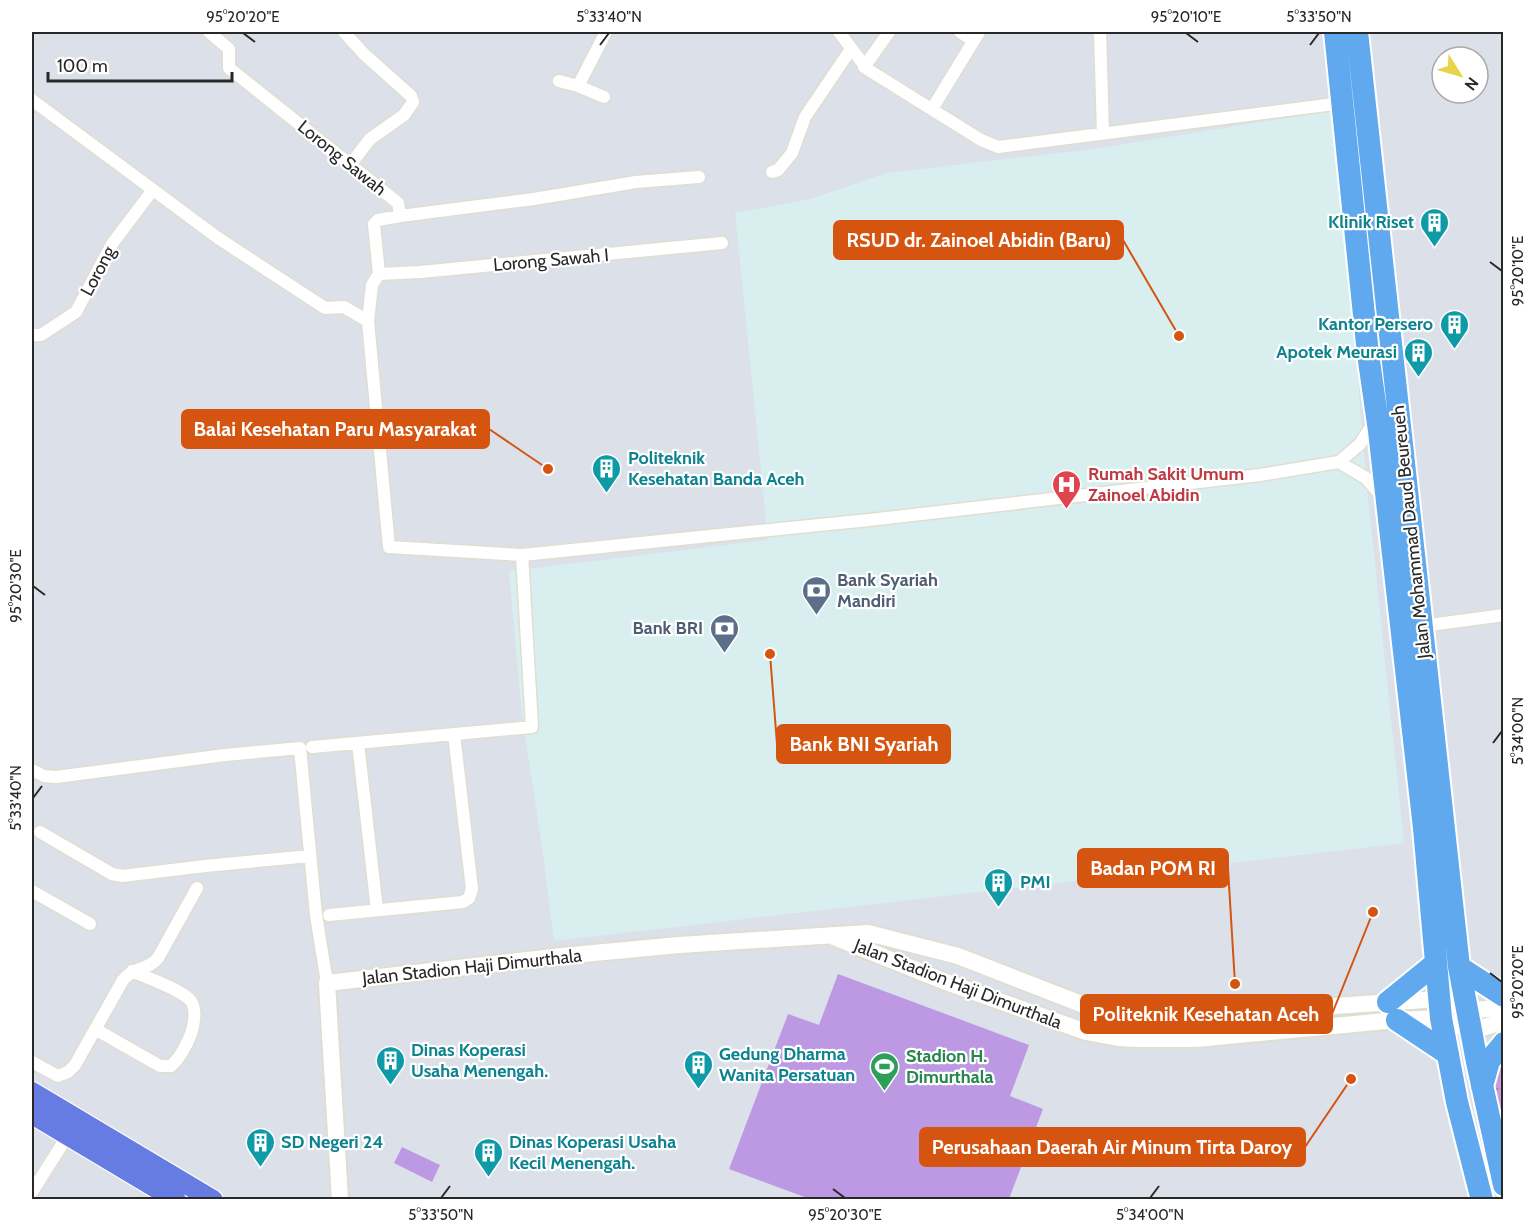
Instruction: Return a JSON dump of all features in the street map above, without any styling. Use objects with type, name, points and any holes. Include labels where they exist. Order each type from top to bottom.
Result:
[{"type":"highway","name":"Jalan Mohammad Daud Beureueh","points":[[1335,32],[1388,504],[1459,967],[1502,1178]]},
{"type":"highway","name":"Jalan Mohammad Daud Beureueh","points":[[1357,32],[1422,626],[1418,692],[1440,1009],[1457,1102],[1482,1200]]},
{"type":"highway","points":[[1367,331],[1389,327]]},
{"type":"highway","points":[[1436,963],[1393,1011],[1448,1054]]},
{"type":"highway","points":[[1459,967],[1503,996]]},
{"type":"highway","points":[[1482,1087],[1489,1061],[1503,1043]]},
{"type":"main road","points":[[32,1092],[213,1200]]},
{"type":"main road","points":[[32,1114],[176,1200]]},
{"type":"street","name":"Lorong Sawah","points":[[209,32],[226,44],[229,68],[232,71],[398,203],[400,216],[378,220],[374,224],[379,274],[372,285],[368,321],[389,547],[522,555]]},
{"type":"street","points":[[344,32],[364,54],[411,96],[413,102],[404,115],[370,139],[350,165]]},
{"type":"street","points":[[578,86],[606,32]]},
{"type":"street","points":[[839,32],[864,67],[989,145],[998,147],[1342,103]]},
{"type":"street","points":[[864,67],[889,32]]},
{"type":"street","points":[[932,109],[976,36],[960,32]]},
{"type":"street","points":[[1100,32],[1103,133]]},
{"type":"street","points":[[772,172],[778,170],[792,153],[805,117],[851,49]]},
{"type":"street","points":[[559,81],[604,97]]},
{"type":"street","points":[[32,100],[218,238],[325,308],[344,307],[368,321]]},
{"type":"street","points":[[400,216],[534,199],[636,182],[699,177]]},
{"type":"street","name":"Lorong","points":[[32,334],[41,335],[76,312],[112,244],[152,191]]},
{"type":"street","name":"Lorong Sawah I","points":[[379,274],[722,243]]},
{"type":"street","points":[[312,747],[532,727],[522,555],[869,520],[1235,478],[1339,462],[1360,444],[1377,417]]},
{"type":"street","points":[[1339,462],[1366,478],[1388,504]]},
{"type":"street","points":[[1422,626],[1503,615]]},
{"type":"street","points":[[329,915],[463,902],[469,898],[472,892],[454,734]]},
{"type":"street","points":[[358,742],[377,910]]},
{"type":"street","points":[[32,770],[44,776],[56,777],[225,755],[300,748],[316,915],[327,983],[340,1200]]},
{"type":"street","points":[[40,832],[112,874],[122,876],[310,856]]},
{"type":"street","points":[[32,1062],[58,1076],[63,1075],[75,1065],[123,980],[132,971],[149,967],[155,963],[197,888]]},
{"type":"street","points":[[32,891],[90,924]]},
{"type":"street","name":"Jalan Stadion Haji Dimurthala","points":[[327,983],[644,948],[868,933],[958,956],[1089,1006],[1136,1016],[1440,1009]]},
{"type":"street","name":"Jalan Stadion Haji Dimurthala","points":[[833,936],[946,982],[1086,1032],[1134,1039],[1196,1039],[1249,1035],[1393,1011]]},
{"type":"street","points":[[946,982],[958,956]]},
{"type":"street","points":[[94,1029],[160,1066],[171,1066],[178,1058],[190,1036],[193,1025],[195,1016],[191,1002],[179,993],[132,971]]},
{"type":"street","points":[[1023,1008],[1032,985]]},
{"type":"street","points":[[1470,1021],[1503,1007]]},
{"type":"street","points":[[1440,1009],[1470,1021],[1503,1021]]},
{"type":"street","points":[[1134,1039],[1136,1016]]},
{"type":"street","points":[[32,1192],[68,1135]]},
{"type":"shaded area","name":"Rumah Sakit Umum Zainoel Abidin","points":[[1336,110],[1366,478],[1404,843],[554,941],[522,715],[509,571],[768,540],[735,213],[811,199],[886,173],[1094,149]]},
{"type":"shaded area","name":"Stadion H. Dimurthala","points":[[838,974],[1029,1045],[1010,1096],[1043,1109],[1009,1199],[810,1199],[729,1169],[788,1014],[819,1025]]},
{"type":"shaded area","points":[[1503,1050],[1503,1120],[1490,1084]]},
{"type":"shaded area","points":[[402,1147],[440,1165],[432,1182],[394,1163]]},
{"type":"place","name":"Klinik Riset","points":[[1435,248]]},
{"type":"place","name":"RSUD dr. Zainoel Abidin (Baru)","points":[[1179,336]]},
{"type":"place","name":"Kantor Persero","points":[[1454,350]]},
{"type":"place","name":"Apotek Meurasi","points":[[1418,378]]},
{"type":"place","name":"Balai Kesehatan Paru Masyarakat","points":[[548,469]]},
{"type":"place","name":"Politeknik Kesehatan Banda Aceh","points":[[607,494]]},
{"type":"place","name":"Rumah Sakit Umum Zainoel Abidin","points":[[1067,510]]},
{"type":"place","name":"Bank Syariah Mandiri","points":[[816,616]]},
{"type":"place","name":"Bank BRI","points":[[724,654]]},
{"type":"place","name":"Bank BNI Syariah","points":[[770,654]]},
{"type":"place","name":"PMI","points":[[999,908]]},
{"type":"place","name":"Politeknik Kesehatan Aceh","points":[[1373,912]]},
{"type":"place","name":"Badan POM RI","points":[[1235,984]]},
{"type":"place","name":"Perusahaan Daerah Air Minum Tirta Daroy","points":[[1351,1079]]},
{"type":"place","name":"Dinas Koperasi Usaha Menengah.","points":[[390,1086]]},
{"type":"place","name":"Gedung Dharma Wanita Persatuan","points":[[698,1090]]},
{"type":"place","name":"Stadion H. Dimurthala","points":[[885,1092]]},
{"type":"place","name":"SD Negeri 24","points":[[260,1168]]},
{"type":"place","name":"Dinas Koperasi Usaha Kecil Menengah.","points":[[488,1178]]}]
